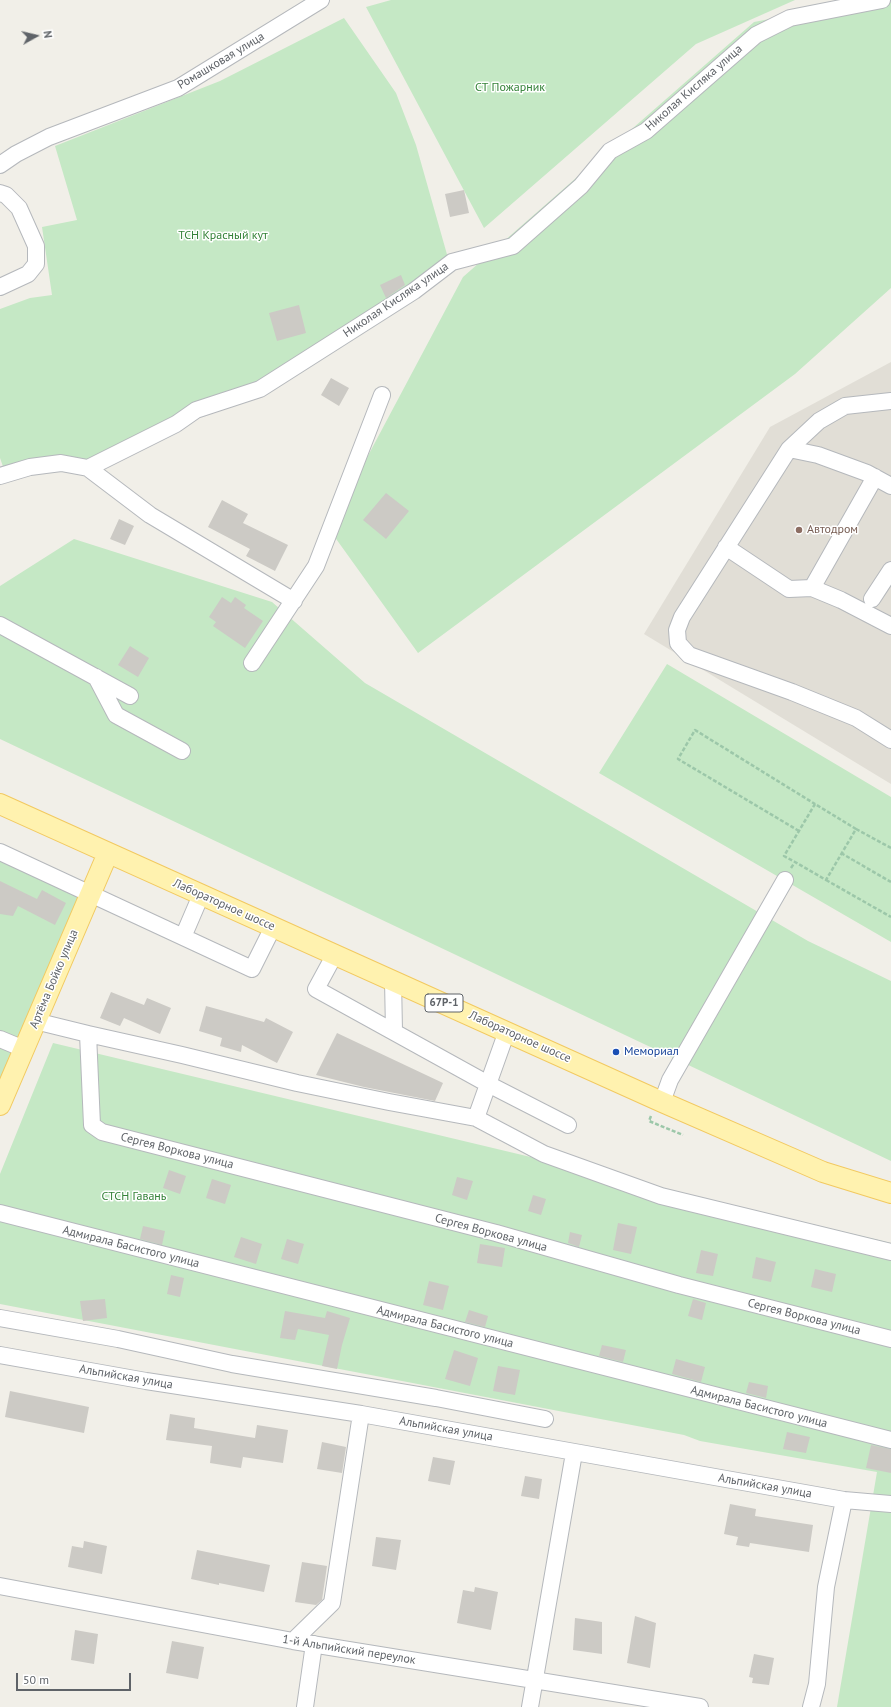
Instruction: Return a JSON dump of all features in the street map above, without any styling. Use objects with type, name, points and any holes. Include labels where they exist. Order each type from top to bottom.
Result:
[{"type":"main road","name":"Лабораторное шоссе","points":[[0,804],[662,1102],[824,1172],[891,1192]]},
{"type":"main road","name":"Артёма Бойко улица","points":[[0,1105],[108,853]]},
{"type":"street","name":"Ромашковая улица","points":[[0,165],[16,154],[49,137],[178,88],[321,0]]},
{"type":"street","name":"Николая Кисляка улица","points":[[88,468],[176,424],[196,410],[260,389],[414,291],[452,262],[513,246],[581,186],[610,151],[646,131],[756,35],[790,18],[882,0]]},
{"type":"street","points":[[0,193],[6,195],[19,208],[36,246],[36,264],[28,274],[0,287]]},
{"type":"street","points":[[252,663],[316,566],[382,395]]},
{"type":"street","points":[[891,400],[845,406],[820,421],[789,449],[682,617],[678,630],[678,643],[688,655],[792,692],[856,718],[891,740]]},
{"type":"street","points":[[789,449],[818,455],[891,486]]},
{"type":"street","points":[[0,476],[30,466],[61,463],[88,468],[150,515],[294,601]]},
{"type":"street","points":[[812,588],[875,478]]},
{"type":"street","points":[[726,547],[789,589],[812,588],[841,600],[891,626]]},
{"type":"street","points":[[872,599],[891,570]]},
{"type":"street","points":[[0,625],[130,696]]},
{"type":"street","points":[[96,677],[116,715],[182,751]]},
{"type":"street","points":[[0,852],[252,969],[273,927]]},
{"type":"street","points":[[662,1102],[670,1080],[784,880]]},
{"type":"street","points":[[183,937],[201,895]]},
{"type":"street","points":[[335,954],[316,989],[488,1084],[568,1125]]},
{"type":"street","points":[[393,980],[394,1032]]},
{"type":"street","points":[[35,1021],[182,1054],[297,1083],[476,1118],[544,1154],[661,1196],[891,1252]]},
{"type":"street","points":[[476,1118],[506,1031]]},
{"type":"street","name":"Сергея Воркова улица","points":[[88,1034],[92,1126],[102,1132],[496,1233],[679,1285],[891,1339]]},
{"type":"street","points":[[0,1040],[24,1049]]},
{"type":"street","name":"Адмирала Басистого улица","points":[[0,1213],[891,1440]]},
{"type":"street","points":[[0,1318],[118,1339],[232,1364],[436,1398],[545,1419]]},
{"type":"street","name":"Альпийская улица","points":[[0,1355],[146,1381],[361,1414],[844,1500],[891,1504]]},
{"type":"street","points":[[293,1641],[332,1603],[361,1414]]},
{"type":"street","points":[[530,1707],[574,1453]]},
{"type":"street","points":[[811,1707],[817,1684],[826,1587],[844,1500]]},
{"type":"street","name":"1-й Альпийский переулок","points":[[0,1586],[293,1641],[700,1707]]},
{"type":"street","points":[[305,1707],[314,1644]]},
{"type":"path","points":[[799,831],[678,759],[695,730],[815,804],[891,848]]},
{"type":"path","points":[[815,804],[784,856],[891,917]]},
{"type":"path","points":[[826,880],[856,828]]},
{"type":"path","points":[[841,854],[891,882]]},
{"type":"path","points":[[784,880],[795,862]]},
{"type":"shaded area","name":"Автодром","points":[[891,362],[891,784],[644,634],[770,427]]},
{"type":"green space","name":"СТ Пожарник","points":[[391,0],[795,0],[696,44],[484,228],[366,7]]},
{"type":"green space","points":[[868,0],[891,0],[891,288],[795,374],[418,653],[329,529],[463,277],[754,22]]},
{"type":"green space","name":"ТСН Красный кут","points":[[344,18],[396,93],[416,145],[448,258],[383,306],[257,388],[109,456],[6,475],[0,458],[0,309],[30,298],[52,295],[42,227],[77,220],[55,146],[220,81]]},
{"type":"green space","points":[[74,539],[272,602],[365,683],[808,941],[891,981],[891,1161],[0,739],[0,586]]},
{"type":"green space","points":[[667,664],[891,797],[891,942],[599,773]]},
{"type":"green space","points":[[0,848],[87,889],[0,1095]]},
{"type":"green space","name":"СТСН Гавань","points":[[53,1043],[891,1243],[891,1707],[837,1707],[877,1472],[700,1441],[684,1435],[0,1304],[0,1174]]},
{"type":"building","points":[[464,190],[469,213],[450,217],[445,194]]},
{"type":"building","points":[[401,275],[405,285],[386,298],[380,285]]},
{"type":"building","points":[[299,305],[306,333],[277,341],[269,313]]},
{"type":"building","points":[[331,378],[349,388],[339,406],[321,395]]},
{"type":"building","points":[[386,493],[409,511],[386,539],[363,520]]},
{"type":"building","points":[[222,500],[248,514],[243,523],[288,545],[275,571],[246,556],[250,549],[208,527]]},
{"type":"building","points":[[119,519],[134,526],[125,545],[110,539]]},
{"type":"building","points":[[222,597],[231,603],[235,597],[246,605],[244,608],[263,621],[245,648],[213,626],[216,622],[209,617]]},
{"type":"building","points":[[130,646],[149,658],[138,677],[118,665]]},
{"type":"building","points":[[0,881],[37,899],[42,890],[66,903],[55,925],[18,906],[13,916],[0,914]]},
{"type":"building","points":[[111,992],[144,1005],[147,998],[171,1008],[160,1034],[124,1018],[120,1026],[100,1018]]},
{"type":"building","points":[[206,1006],[264,1022],[266,1018],[293,1032],[277,1063],[242,1045],[241,1052],[220,1046],[222,1038],[199,1031]]},
{"type":"building","points":[[337,1033],[443,1083],[435,1101],[364,1087],[316,1075]]},
{"type":"building","points":[[169,1170],[186,1176],[180,1194],[163,1188]]},
{"type":"building","points":[[457,1177],[473,1181],[467,1200],[452,1195]]},
{"type":"building","points":[[212,1179],[231,1185],[225,1204],[206,1198]]},
{"type":"building","points":[[533,1195],[546,1199],[541,1215],[528,1211]]},
{"type":"building","points":[[618,1223],[637,1227],[631,1254],[613,1250]]},
{"type":"building","points":[[143,1226],[165,1231],[162,1245],[140,1239]]},
{"type":"building","points":[[570,1232],[582,1235],[579,1247],[568,1243]]},
{"type":"building","points":[[241,1237],[262,1244],[256,1264],[234,1257]]},
{"type":"building","points":[[287,1239],[304,1244],[298,1264],[281,1259]]},
{"type":"building","points":[[480,1244],[505,1248],[502,1267],[477,1263]]},
{"type":"building","points":[[701,1250],[718,1254],[713,1276],[696,1273]]},
{"type":"building","points":[[756,1257],[776,1262],[771,1282],[752,1278]]},
{"type":"building","points":[[815,1269],[836,1274],[832,1292],[811,1287]]},
{"type":"building","points":[[171,1275],[184,1278],[180,1297],[167,1294]]},
{"type":"building","points":[[429,1281],[449,1286],[443,1310],[423,1305]]},
{"type":"building","points":[[105,1299],[107,1318],[83,1321],[80,1301]]},
{"type":"building","points":[[693,1299],[706,1303],[702,1320],[688,1316]]},
{"type":"building","points":[[469,1310],[488,1316],[485,1327],[465,1322]]},
{"type":"building","points":[[285,1311],[325,1318],[327,1311],[350,1318],[337,1369],[322,1366],[329,1335],[298,1329],[295,1340],[280,1338]]},
{"type":"building","points":[[602,1345],[626,1350],[623,1362],[599,1356]]},
{"type":"building","points":[[454,1350],[478,1358],[470,1386],[445,1379]]},
{"type":"building","points":[[676,1359],[705,1367],[701,1382],[672,1374]]},
{"type":"building","points":[[498,1366],[520,1370],[515,1395],[493,1391]]},
{"type":"building","points":[[749,1382],[768,1386],[766,1398],[746,1393]]},
{"type":"building","points":[[10,1391],[89,1407],[84,1433],[5,1417]]},
{"type":"building","points":[[170,1414],[195,1418],[194,1428],[255,1438],[257,1425],[288,1430],[283,1463],[243,1457],[241,1468],[210,1463],[212,1446],[166,1440]]},
{"type":"building","points":[[787,1432],[810,1437],[806,1453],[783,1449]]},
{"type":"building","points":[[322,1442],[346,1447],[342,1473],[317,1469]]},
{"type":"building","points":[[871,1445],[891,1449],[891,1473],[866,1468]]},
{"type":"building","points":[[433,1457],[455,1461],[450,1485],[428,1481]]},
{"type":"building","points":[[525,1476],[542,1479],[539,1499],[521,1496]]},
{"type":"building","points":[[730,1504],[756,1509],[755,1516],[813,1525],[809,1552],[750,1543],[749,1547],[736,1545],[738,1537],[724,1534]]},
{"type":"building","points":[[376,1537],[401,1540],[396,1570],[372,1566]]},
{"type":"building","points":[[84,1541],[107,1546],[102,1574],[68,1567],[72,1546],[83,1548]]},
{"type":"building","points":[[197,1550],[270,1565],[264,1592],[191,1579]]},
{"type":"building","points":[[302,1562],[327,1566],[322,1600],[316,1605],[295,1602]]},
{"type":"building","points":[[475,1587],[498,1592],[491,1630],[457,1623],[463,1590],[474,1592]]},
{"type":"building","points":[[635,1616],[656,1623],[650,1668],[627,1663]]},
{"type":"building","points":[[575,1618],[602,1622],[602,1654],[573,1650]]},
{"type":"building","points":[[75,1630],[98,1634],[94,1664],[71,1660]]},
{"type":"building","points":[[172,1641],[204,1647],[198,1679],[166,1673]]},
{"type":"building","points":[[754,1654],[774,1658],[769,1685],[752,1683],[753,1678],[749,1677]]},
{"type":"place","name":"Автодром","points":[[799,530]]},
{"type":"place","name":"Мемориал","points":[[616,1052]]}]
